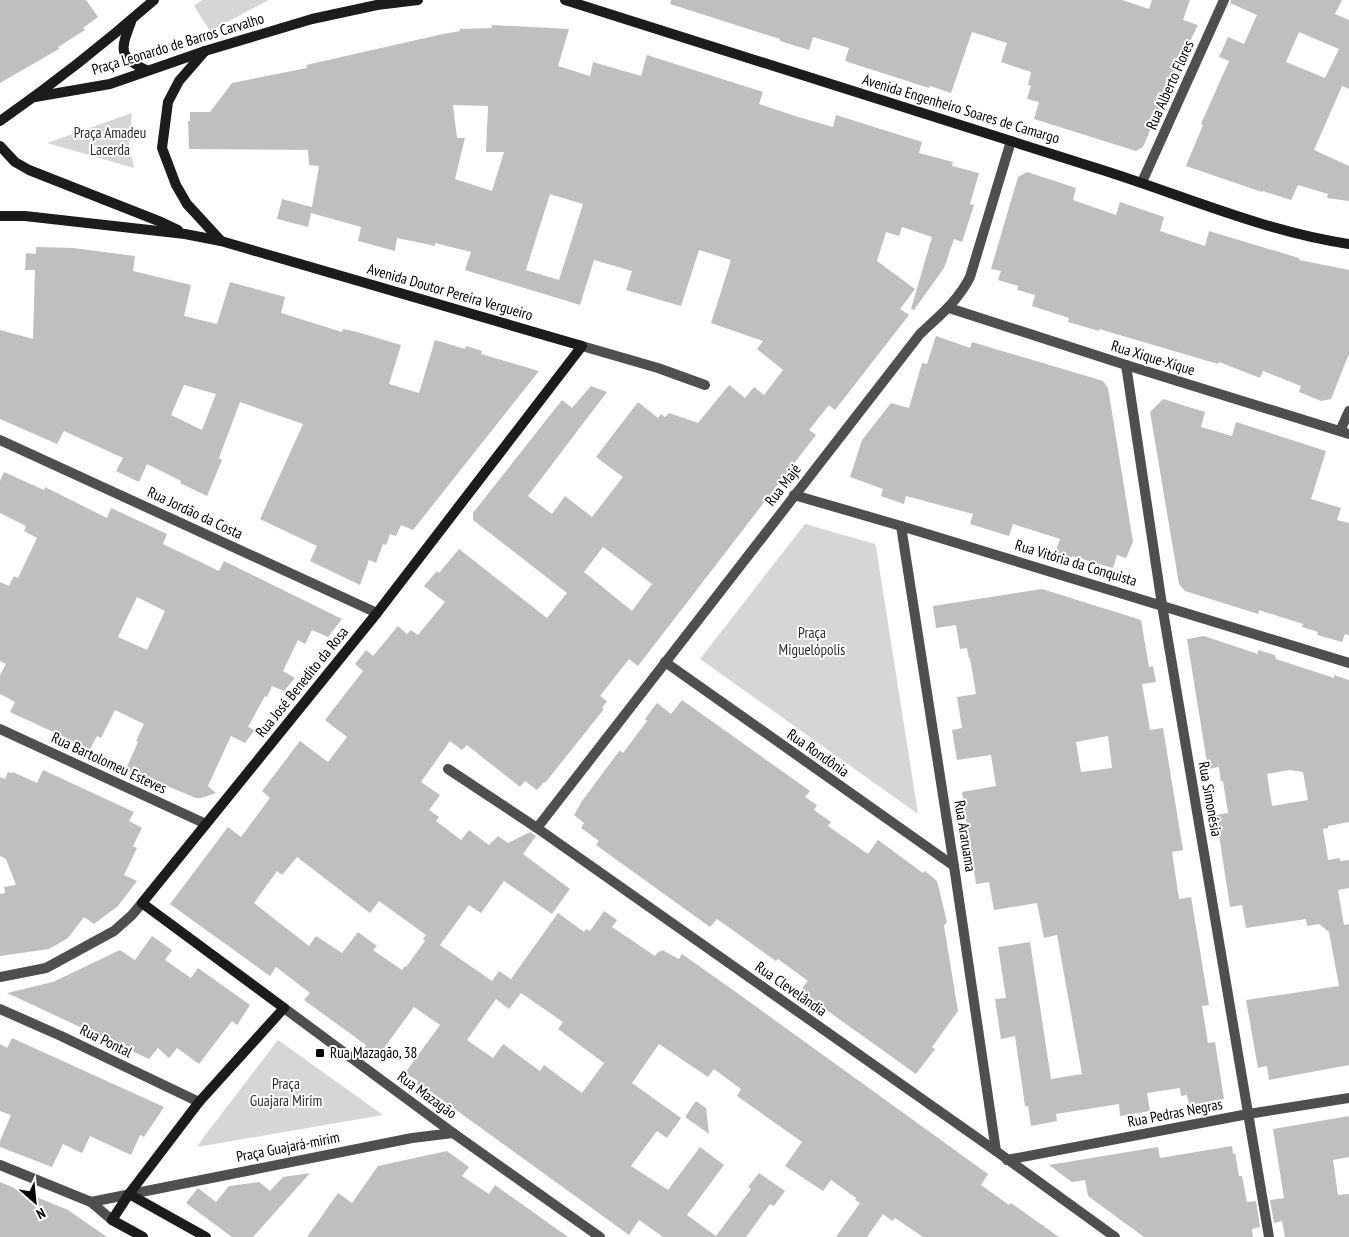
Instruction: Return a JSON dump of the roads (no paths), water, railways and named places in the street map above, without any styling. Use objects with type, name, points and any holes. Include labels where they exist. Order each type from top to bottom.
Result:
[{"type":"street","points":[[0,121],[35,97],[154,0]]},
{"type":"street","name":"Praça Leonardo de Barros Carvalho","points":[[35,97],[110,84],[205,51],[312,19],[377,5],[418,0]]},
{"type":"street","name":"Avenida Engenheiro Soares de Camargo","points":[[565,0],[1142,182],[1242,218],[1324,240],[1349,244]]},
{"type":"street","name":"Rua Alberto Flores","points":[[1142,182],[1224,0]]},
{"type":"street","points":[[131,20],[124,42],[124,52],[131,63],[146,70]]},
{"type":"street","points":[[205,51],[179,80],[168,102],[162,148],[176,185],[187,204],[221,241]]},
{"type":"street","name":"Rua Majé","points":[[537,828],[920,334],[949,308],[963,290],[970,277],[1011,141]]},
{"type":"street","name":"Avenida Doutor Pereira Vergueiro","points":[[0,146],[15,162],[29,170],[161,222],[185,234]]},
{"type":"street","name":"Avenida Doutor Pereira Vergueiro","points":[[0,216],[25,216],[185,234],[221,241],[658,368],[705,385]]},
{"type":"street","name":"Rua Xique-Xique","points":[[949,308],[1344,433]]},
{"type":"street","name":"Rua José Benedito da Rosa","points":[[0,977],[46,968],[114,931],[132,915],[377,613],[582,346]]},
{"type":"street","name":"Rua Simonésia","points":[[1126,365],[1162,605],[1269,1237]]},
{"type":"street","points":[[1344,433],[1349,410]]},
{"type":"street","name":"Rua Jordão da Costa","points":[[0,440],[377,613]]},
{"type":"street","name":"Rua Vitória da Conquista","points":[[794,495],[1349,663]]},
{"type":"street","name":"Rua Araruama","points":[[901,526],[996,1151]]},
{"type":"street","name":"Rua Rondônia","points":[[666,662],[954,866]]},
{"type":"street","name":"Rua Bartolomeu Esteves","points":[[0,729],[206,824]]},
{"type":"street","name":"Rua Clevelândia","points":[[448,769],[537,828],[1115,1237]]},
{"type":"street","name":"Rua Mazagão","points":[[142,903],[453,1133],[600,1237]]},
{"type":"street","points":[[112,1220],[129,1194],[199,1102],[284,1008]]},
{"type":"street","name":"Rua Pontal","points":[[0,1009],[199,1102]]},
{"type":"street","name":"Rua Pedras Negras","points":[[1007,1160],[1248,1114],[1349,1098]]},
{"type":"street","name":"Praça Guajará-mirim","points":[[92,1202],[412,1138],[453,1133]]},
{"type":"street","points":[[0,1165],[92,1202],[112,1220],[143,1237]]},
{"type":"street","points":[[129,1194],[206,1237]]},
{"type":"place","name":"Rua Mazagão, 38","points":[[320,1053]]},
{"type":"park label","name":"Praça Amadeu Lacerda","points":[[110,142]]},
{"type":"park label","name":"Praça Miguelópolis","points":[[812,642]]},
{"type":"park label","name":"Praça Guajara Mirim","points":[[286,1092]]}]
